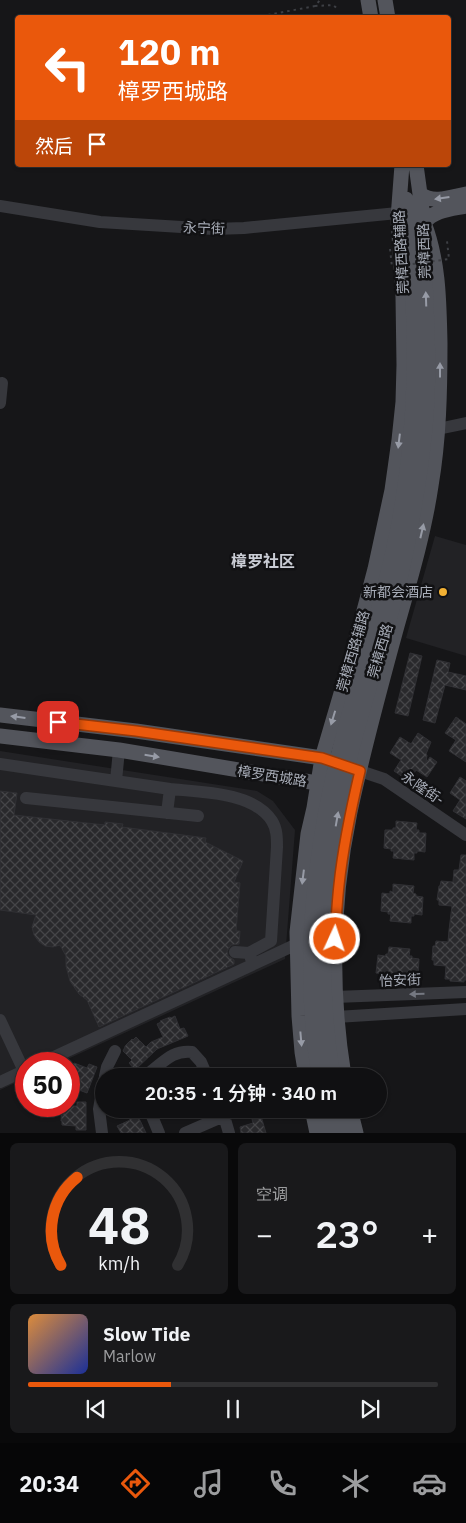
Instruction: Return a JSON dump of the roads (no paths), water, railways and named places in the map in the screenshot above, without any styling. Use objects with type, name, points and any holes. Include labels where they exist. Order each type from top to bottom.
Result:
[{"type":"main road","points":[[368,0],[370,15]]},
{"type":"main road","points":[[385,0],[388,15]]},
{"type":"main road","name":"莞樟西路辅路","points":[[305,1068],[299,1016],[297,944],[300,898],[308,834],[322,758],[375,569],[392,490],[400,440],[403,402],[404,332],[402,167]]},
{"type":"main road","name":"莞樟西路","points":[[318,1068],[312,1014],[311,959],[319,854],[337,760],[393,548],[407,474],[412,429],[418,280],[424,223],[416,167]]},
{"type":"main road","points":[[420,194],[427,199],[433,200],[466,194]]},
{"type":"main road","points":[[424,223],[431,216],[439,212],[466,206]]},
{"type":"main road","name":"莞樟西路","points":[[332,1068],[327,1036],[323,966],[324,932],[334,838],[345,778],[403,563],[420,474],[425,428],[428,385],[418,280],[403,213]]},
{"type":"main road","name":"莞樟西路辅路","points":[[343,1068],[335,997],[334,956],[338,886],[350,814],[360,771],[395,625],[415,559],[431,488],[438,429],[440,382],[438,286],[434,255],[424,223]]},
{"type":"main road","points":[[346,675],[348,688],[359,696],[372,695],[382,684]]},
{"type":"main road","name":"樟罗西城路","points":[[0,715],[136,731],[322,758],[360,771]]},
{"type":"main road","name":"樟罗西城路","points":[[0,736],[119,750],[317,783],[360,771]]},
{"type":"main road","points":[[314,1118],[317,1133]]},
{"type":"main road","points":[[327,1118],[330,1133]]},
{"type":"main road","points":[[340,1118],[344,1133]]},
{"type":"main road","points":[[352,1118],[356,1133]]},
{"type":"street","name":"永宁街","points":[[0,206],[100,222],[214,229],[244,228],[403,213]]},
{"type":"street","points":[[0,403],[2,384]]},
{"type":"street","points":[[438,429],[466,423]]},
{"type":"street","points":[[116,781],[119,750]]},
{"type":"street","points":[[0,764],[170,789],[219,794],[247,801],[266,814],[273,822],[277,834],[271,941],[251,959]]},
{"type":"street","name":"永隆街-","points":[[360,771],[384,779],[466,835]]},
{"type":"street","points":[[168,813],[170,789]]},
{"type":"street","points":[[26,798],[198,816]]},
{"type":"street","points":[[63,1052],[251,959],[297,944]]},
{"type":"street","points":[[235,952],[251,959]]},
{"type":"street","name":"怡安街","points":[[335,997],[466,992]]},
{"type":"street","points":[[336,1017],[466,1009]]},
{"type":"street","points":[[0,1020],[16,1052]]},
{"type":"street","points":[[107,1068],[115,1051]]},
{"type":"street","points":[[155,1068],[181,1051],[192,1052],[204,1068]]},
{"type":"street","points":[[0,1082],[15,1075]]},
{"type":"street","points":[[100,1118],[102,1133]]},
{"type":"street","points":[[153,1118],[159,1133]]},
{"type":"street","points":[[186,1133],[212,1118]]},
{"type":"street","points":[[225,1118],[229,1133]]},
{"type":"place","name":"新都会酒店","points":[[443,592]]},
{"type":"district","name":"樟罗社区","points":[[263,561]]}]
